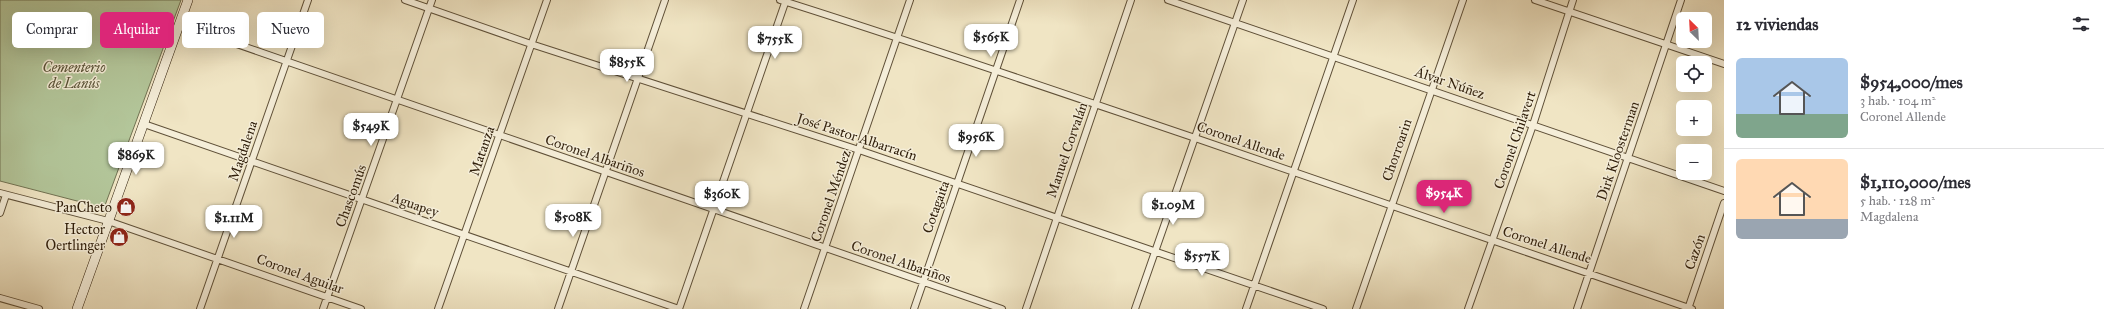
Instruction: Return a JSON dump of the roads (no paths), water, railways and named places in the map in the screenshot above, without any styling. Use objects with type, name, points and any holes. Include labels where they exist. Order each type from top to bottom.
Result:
[{"type":"main road","points":[[76,309],[188,0]]},
{"type":"street","name":"Magdalena","points":[[200,309],[308,0]]},
{"type":"street","name":"José Pastor Albarracín","points":[[405,0],[531,44],[859,150],[1323,309]]},
{"type":"street","name":"Chascomús","points":[[323,309],[398,101],[432,0]]},
{"type":"street","name":"Matanza","points":[[438,309],[547,0]]},
{"type":"street","points":[[558,309],[665,0]]},
{"type":"street","name":"Coronel Méndez","points":[[804,309],[826,249],[910,0]]},
{"type":"street","name":"Cotagaita","points":[[914,309],[1020,0]]},
{"type":"street","name":"Manuel Corvalán","points":[[1026,309],[1131,0]]},
{"type":"street","name":"Álvar Núñez","points":[[1168,0],[1724,191]]},
{"type":"street","points":[[1135,309],[1243,0]]},
{"type":"street","points":[[1246,309],[1353,0]]},
{"type":"street","name":"Chorroarin","points":[[1356,309],[1463,0]]},
{"type":"street","points":[[1536,0],[1724,64]]},
{"type":"street","name":"Coronel Chilavert","points":[[1468,309],[1533,125],[1573,0]]},
{"type":"street","name":"Dirk Kloosterman","points":[[1577,309],[1682,0]]},
{"type":"street","points":[[679,309],[747,114],[784,1]]},
{"type":"street","name":"Coronel Allende","points":[[784,1],[898,36],[1096,103],[1194,138],[1590,272],[1690,309]]},
{"type":"street","name":"Coronel Albariños","points":[[179,24],[286,63],[1002,309]]},
{"type":"street","name":"Aguapey","points":[[144,124],[679,309]]},
{"type":"street","points":[[0,213],[3,194]]},
{"type":"street","name":"Coronel Aguilar","points":[[3,194],[108,221],[362,309]]},
{"type":"street","name":"Cazón","points":[[1690,309],[1724,203]]},
{"type":"street","points":[[0,298],[39,309]]},
{"type":"place","name":"PanCheto","points":[[126,207]]},
{"type":"place","name":"Hector Oertlinger","points":[[119,237]]},
{"type":"park label","name":"Cementerio de Lanús","points":[[74,76]]}]
